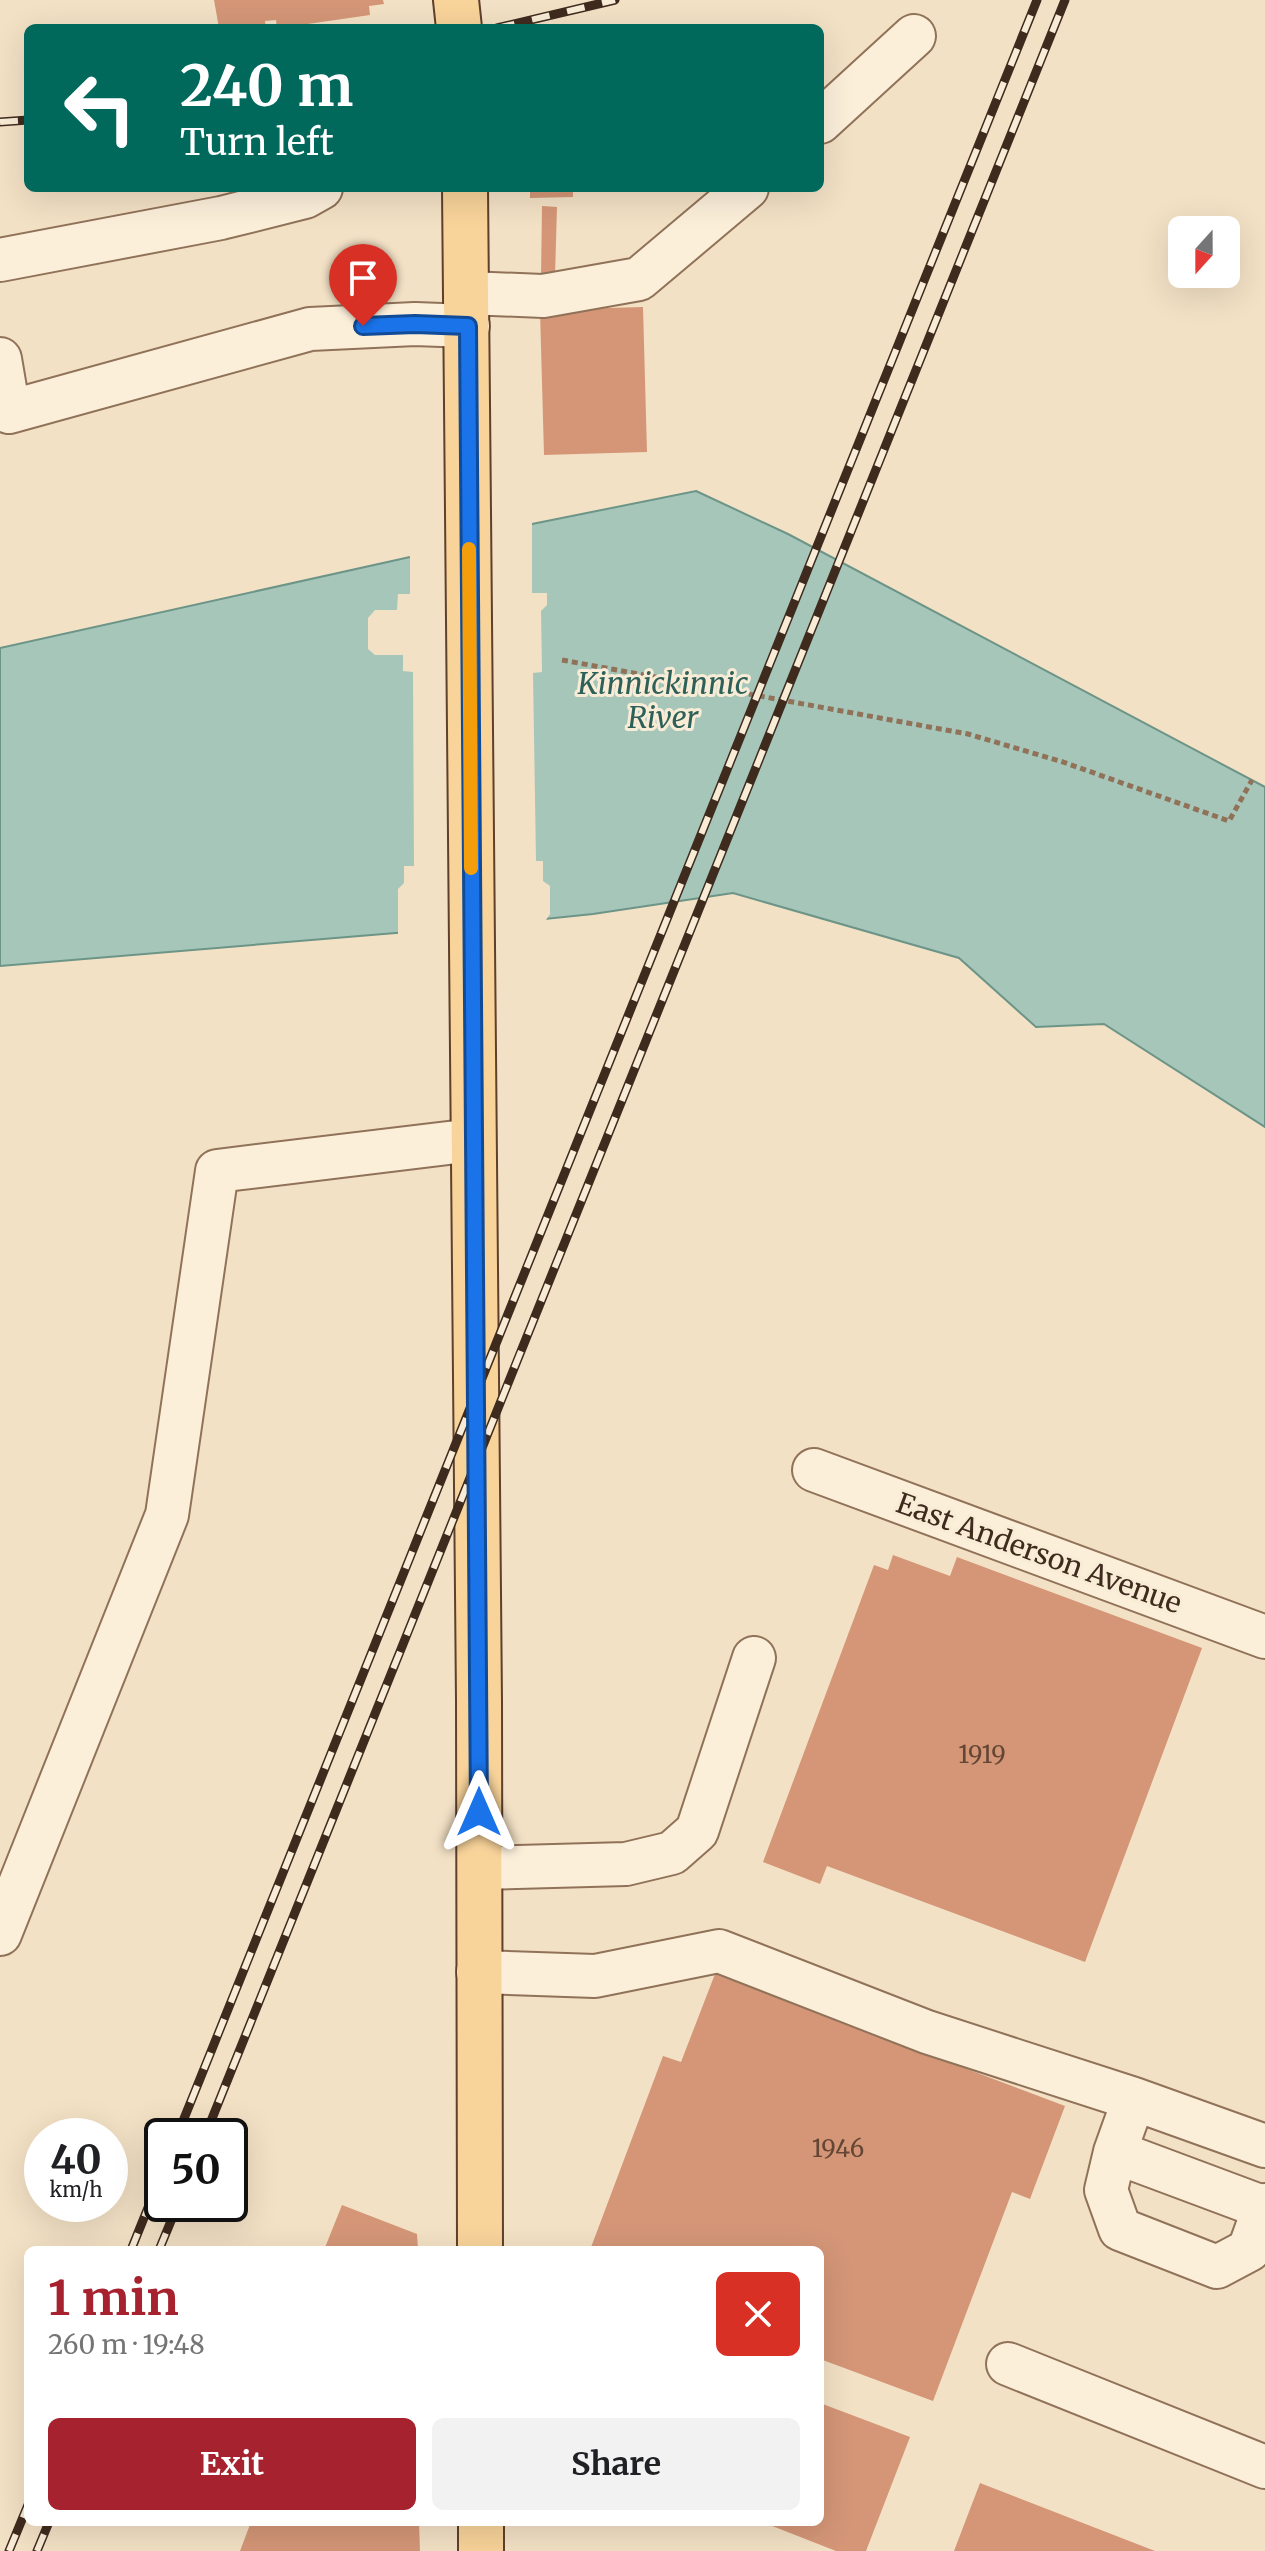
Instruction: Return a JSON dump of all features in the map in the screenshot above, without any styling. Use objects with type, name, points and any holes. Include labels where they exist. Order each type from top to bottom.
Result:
[{"type":"main road","points":[[456,0],[459,24]]},
{"type":"main road","points":[[465,192],[480,2246]]},
{"type":"main road","points":[[481,2526],[481,2551]]},
{"type":"street","points":[[824,118],[914,36]]},
{"type":"street","points":[[0,260],[221,218],[305,197],[314,192]]},
{"type":"street","points":[[0,359],[9,412],[310,329],[415,324],[468,309],[639,279],[742,192]]},
{"type":"street","points":[[0,1934],[167,1515],[217,1171],[473,1140]]},
{"type":"street","name":"East Anderson Avenue","points":[[814,1470],[1265,1637]]},
{"type":"street","points":[[479,1868],[626,1864],[672,1853],[697,1831],[754,1658]]},
{"type":"street","points":[[478,1972],[595,1976],[719,1951],[927,2032],[1134,2099],[1265,2146]]},
{"type":"street","points":[[1115,2152],[1265,2207],[1249,2250],[1217,2267],[1120,2229],[1106,2190],[1115,2152],[1134,2099]]},
{"type":"street","points":[[1008,2364],[1265,2467]]},
{"type":"path","points":[[562,660],[968,734],[1063,762],[1229,821],[1252,780]]},
{"type":"water","name":"Kinnickinnic River","points":[[696,491],[788,534],[1265,787],[1265,1127],[1104,1024],[1036,1027],[959,958],[733,893],[593,914],[468,927],[0,966],[0,648],[410,557],[532,524]]},
{"type":"pier","points":[[532,520],[532,593],[547,593],[547,605],[541,611],[542,672],[533,673],[536,861],[543,861],[543,881],[550,886],[550,914],[544,923],[398,937],[398,889],[404,883],[404,866],[414,866],[413,672],[403,671],[403,655],[375,655],[368,649],[368,618],[375,610],[397,610],[398,594],[410,594],[410,553]]},
{"type":"building","points":[[214,0],[383,0],[384,4],[369,6],[370,15],[308,24],[276,24],[276,20],[265,21],[265,24],[218,24]]},
{"type":"building","points":[[530,192],[573,192],[573,197],[530,198]]},
{"type":"building","points":[[542,206],[557,207],[555,277],[541,277]]},
{"type":"building","points":[[643,307],[647,452],[544,455],[540,310]]},
{"type":"building","points":[[893,1555],[950,1576],[957,1557],[1202,1648],[1085,1962],[827,1866],[820,1884],[763,1862],[874,1565],[888,1570]]},
{"type":"building","points":[[715,1974],[1065,2106],[1030,2199],[1012,2192],[933,2401],[824,2360],[824,2246],[592,2246],[663,2056],[681,2062]]},
{"type":"building","points":[[342,2205],[417,2234],[418,2246],[326,2246]]},
{"type":"building","points":[[824,2405],[910,2437],[866,2551],[836,2551],[772,2526],[824,2526]]},
{"type":"building","points":[[980,2483],[1155,2551],[954,2551]]},
{"type":"building","points":[[249,2526],[419,2526],[420,2551],[240,2551]]},
{"type":"railway","points":[[514,24],[615,0]]},
{"type":"railway","points":[[184,2118],[1037,0]]},
{"type":"railway","points":[[212,2118],[1065,0]]},
{"type":"railway","points":[[0,122],[24,120]]},
{"type":"railway","points":[[133,2246],[144,2218]]},
{"type":"railway","points":[[161,2246],[171,2222]]},
{"type":"railway","points":[[9,2551],[24,2515]]},
{"type":"railway","points":[[37,2551],[47,2526]]},
{"type":"slow traffic","points":[[469,549],[471,868]]},
{"type":"route","points":[[363,326],[468,326],[479,1812]]}]
